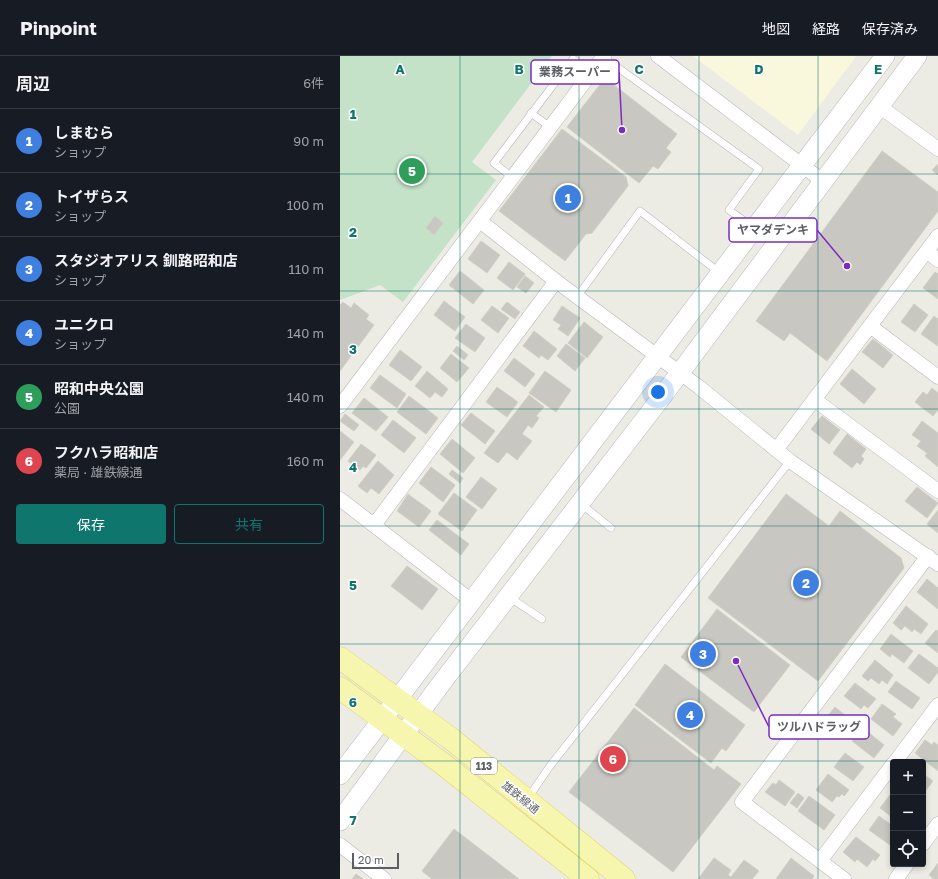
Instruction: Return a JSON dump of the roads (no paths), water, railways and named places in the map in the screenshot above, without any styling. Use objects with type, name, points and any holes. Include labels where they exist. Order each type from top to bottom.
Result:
[{"type":"main road","name":"雄鉄線通","points":[[340,658],[418,714],[624,879]]},
{"type":"main road","name":"雄鉄線通","points":[[340,688],[403,735],[588,879]]},
{"type":"street","points":[[658,56],[824,182]]},
{"type":"street","points":[[340,775],[473,602],[657,356],[885,56]]},
{"type":"street","points":[[340,821],[418,714],[509,597],[824,182],[917,56]]},
{"type":"street","points":[[340,405],[603,57]]},
{"type":"street","points":[[879,106],[938,149]]},
{"type":"street","points":[[480,221],[556,281],[679,372],[790,461],[933,560],[742,802],[844,879]]},
{"type":"street","points":[[776,450],[870,326],[932,256],[938,236]]},
{"type":"street","points":[[374,524],[556,281]]},
{"type":"street","points":[[870,326],[938,377]]},
{"type":"street","points":[[815,400],[938,491]]},
{"type":"street","points":[[340,499],[473,602]]},
{"type":"street","points":[[897,759],[938,705]]},
{"type":"street","points":[[820,860],[890,768]]},
{"type":"street","points":[[926,840],[938,824]]},
{"type":"street","points":[[340,845],[384,879]]},
{"type":"street","points":[[896,879],[906,867]]},
{"type":"lane","points":[[603,57],[759,169],[729,210],[754,228]]},
{"type":"lane","points":[[512,177],[494,163],[531,113],[573,59],[591,73]]},
{"type":"lane","points":[[531,113],[550,127]]},
{"type":"lane","points":[[578,297],[640,211],[720,273]]},
{"type":"lane","points":[[525,801],[550,766],[790,461]]},
{"type":"lane","points":[[580,503],[611,528]]},
{"type":"lane","points":[[509,597],[542,619]]},
{"type":"place","name":"業務スーパー","points":[[622,130]]},
{"type":"place","name":"昭和中央公園","points":[[412,171]]},
{"type":"place","name":"しまむら","points":[[568,198]]},
{"type":"place","name":"ヤマダデンキ","points":[[847,266]]},
{"type":"place","name":"トイザらス","points":[[806,583]]},
{"type":"place","name":"スタジオアリス 釧路昭和店","points":[[703,654]]},
{"type":"place","name":"ツルハドラッグ","points":[[736,661]]},
{"type":"place","name":"ユニクロ","points":[[690,715]]},
{"type":"place","name":"フクハラ昭和店","points":[[613,759]]}]
